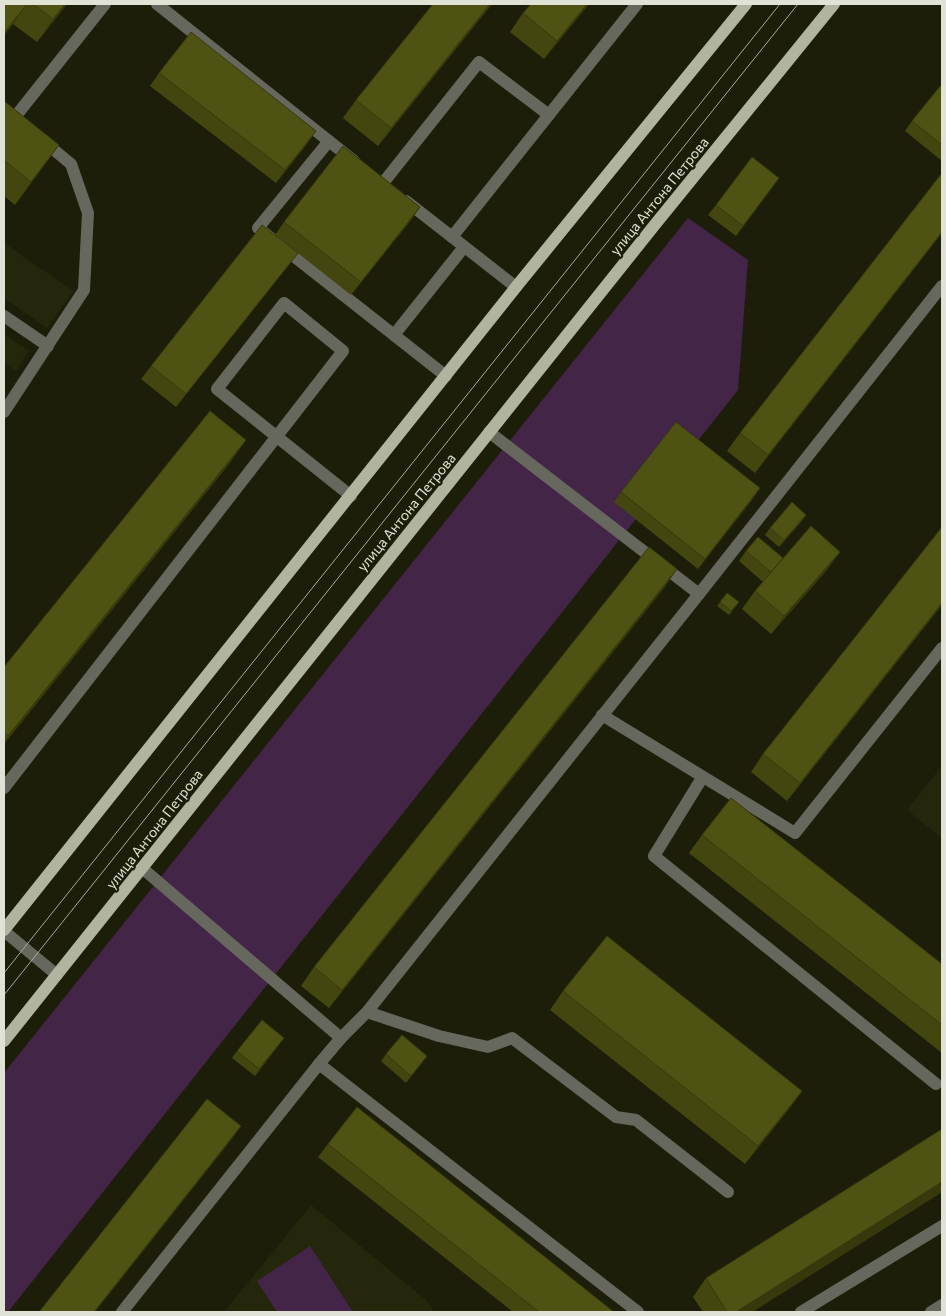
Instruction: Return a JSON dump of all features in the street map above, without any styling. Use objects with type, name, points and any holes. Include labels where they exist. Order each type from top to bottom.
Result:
[{"type":"main road","points":[[4,931],[516,287],[746,4]]},
{"type":"main road","name":"улица Антона Петрова","points":[[4,1041],[653,227],[834,4]]},
{"type":"street","points":[[4,412],[84,290],[88,213],[71,164],[15,117],[105,4]]},
{"type":"street","points":[[157,4],[516,287]]},
{"type":"street","points":[[452,237],[637,4]]},
{"type":"street","points":[[383,183],[479,62],[549,115]]},
{"type":"street","points":[[329,141],[258,228],[446,376]]},
{"type":"street","points":[[394,335],[464,247]]},
{"type":"street","points":[[122,1312],[319,1064],[367,1012],[942,286]]},
{"type":"street","points":[[4,788],[277,437],[343,351],[284,303],[217,389],[277,437],[350,496]]},
{"type":"street","points":[[4,316],[48,346]]},
{"type":"street","points":[[489,432],[699,594]]},
{"type":"street","points":[[602,715],[702,778],[796,833],[942,648]]},
{"type":"street","points":[[702,778],[654,856],[936,1084]]},
{"type":"street","points":[[142,868],[341,1038]]},
{"type":"street","points":[[4,931],[57,975]]},
{"type":"street","points":[[367,1012],[439,1036],[488,1047],[512,1038],[616,1117],[636,1120],[728,1192]]},
{"type":"street","points":[[319,1064],[638,1312]]},
{"type":"street","points":[[802,1312],[942,1226]]},
{"type":"street","points":[[931,1312],[942,1305]]},
{"type":"shaded area","points":[[688,218],[748,260],[738,390],[8,1312],[4,1312],[4,1073]]},
{"type":"shaded area","points":[[4,243],[73,291],[47,328],[4,298]]},
{"type":"shaded area","points":[[4,334],[29,351],[16,371],[4,363]]},
{"type":"shaded area","points":[[942,766],[942,838],[907,810]]},
{"type":"shaded area","points":[[311,1205],[427,1301],[434,1312],[224,1312]]},
{"type":"shaded area","points":[[310,1246],[353,1312],[277,1312],[257,1281]]},
{"type":"building","points":[[4,4],[27,4],[4,33]]},
{"type":"building","points":[[33,4],[65,4],[53,19]]},
{"type":"building","points":[[433,4],[490,4],[391,128],[356,100]]},
{"type":"building","points":[[531,4],[587,4],[557,41],[523,13]]},
{"type":"building","points":[[191,32],[316,131],[285,170],[159,73]]},
{"type":"building","points":[[942,84],[942,145],[912,121]]},
{"type":"building","points":[[4,101],[59,145],[31,182],[4,160]]},
{"type":"building","points":[[343,146],[420,207],[361,282],[284,222]]},
{"type":"building","points":[[752,157],[779,178],[743,226],[716,205]]},
{"type":"building","points":[[942,173],[942,232],[768,455],[740,433]]},
{"type":"building","points":[[262,225],[298,253],[186,394],[151,366]]},
{"type":"building","points":[[210,411],[246,440],[8,736],[4,732],[4,667]]},
{"type":"building","points":[[676,422],[760,488],[705,559],[621,492]]},
{"type":"building","points":[[792,502],[806,515],[784,540],[770,528]]},
{"type":"building","points":[[811,526],[840,552],[784,616],[755,591]]},
{"type":"building","points":[[942,527],[942,603],[800,783],[763,754]]},
{"type":"building","points":[[758,537],[783,558],[771,572],[746,551]]},
{"type":"building","points":[[649,547],[677,569],[342,990],[314,967]]},
{"type":"building","points":[[727,593],[739,602],[731,611],[720,602]]},
{"type":"building","points":[[731,798],[942,964],[942,1025],[702,835]]},
{"type":"building","points":[[607,936],[802,1091],[758,1146],[563,991]]},
{"type":"building","points":[[262,1020],[284,1038],[259,1069],[237,1051]]},
{"type":"building","points":[[402,1035],[427,1056],[411,1076],[386,1054]]},
{"type":"building","points":[[207,1099],[241,1126],[94,1312],[39,1312]]},
{"type":"building","points":[[357,1107],[614,1312],[539,1312],[328,1144]]},
{"type":"building","points":[[942,1129],[942,1182],[736,1312],[727,1312],[706,1278]]},
{"type":"tram line","points":[[4,973],[780,4]]},
{"type":"tram line","points":[[4,995],[798,4]]}]
